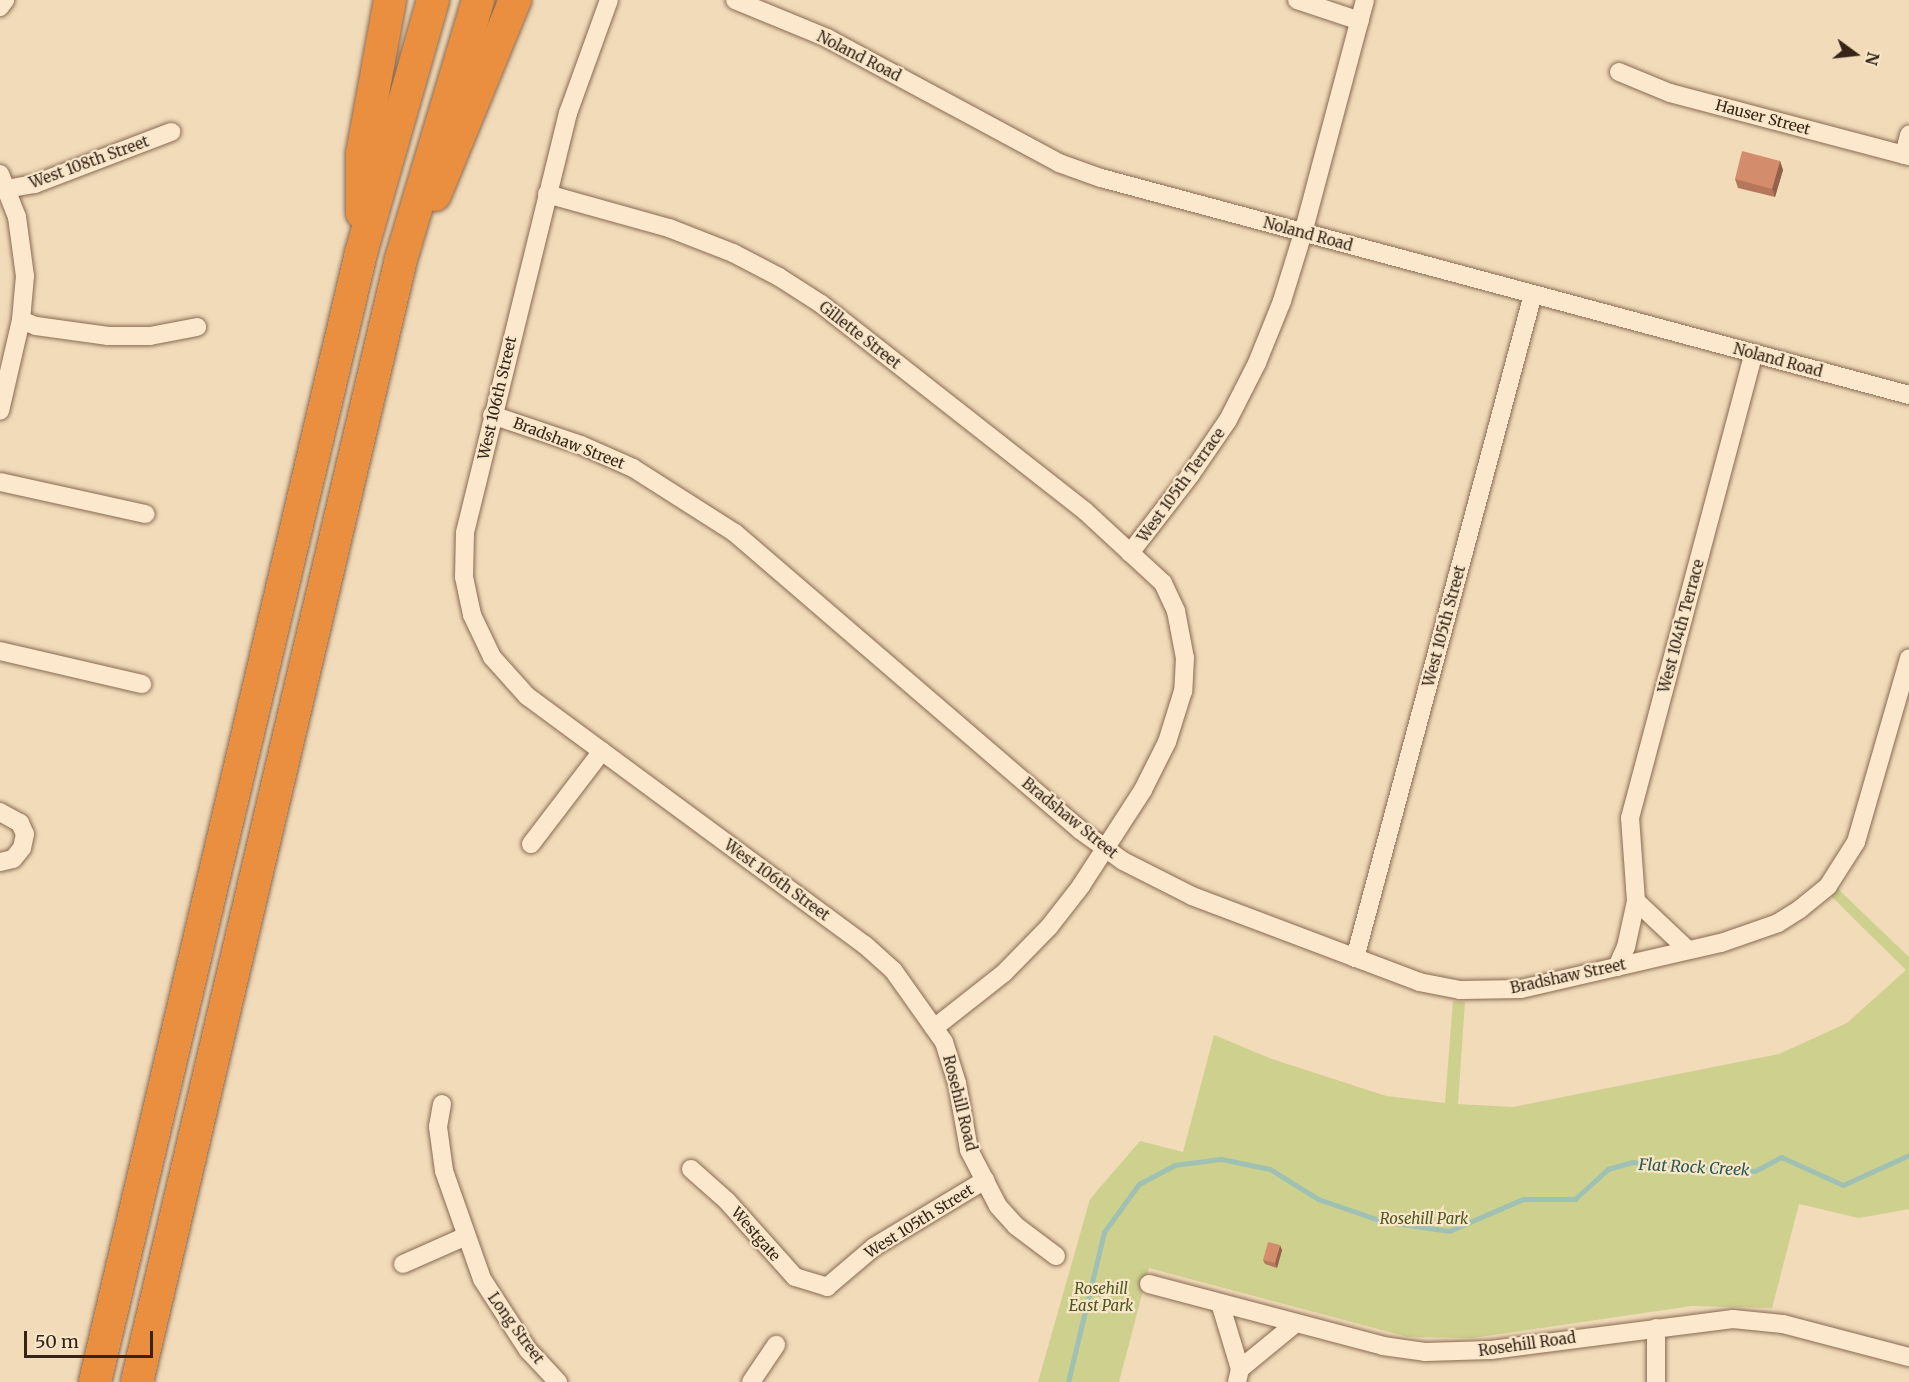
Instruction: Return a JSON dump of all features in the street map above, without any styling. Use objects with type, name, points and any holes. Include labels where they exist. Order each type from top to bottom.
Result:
[{"type":"highway","points":[[362,252],[362,154],[390,0]]},
{"type":"highway","points":[[95,1382],[362,252],[433,0]]},
{"type":"highway","points":[[137,1382],[401,259],[478,0]]},
{"type":"highway","points":[[401,259],[447,172],[514,0]]},
{"type":"street","points":[[0,7],[5,0]]},
{"type":"street","name":"West 106th Street","points":[[609,0],[568,113],[492,415],[465,533],[464,577],[472,615],[492,657],[514,684],[865,945],[893,970],[934,1028]]},
{"type":"street","name":"Noland Road","points":[[735,0],[866,58],[1059,162],[1101,178],[1909,395]]},
{"type":"street","points":[[1297,0],[1360,21]]},
{"type":"street","name":"West 105th Terrace","points":[[934,1028],[1031,946],[1106,849],[1167,742],[1185,674],[1183,641],[1176,611],[1163,583],[1130,553],[1228,420],[1282,301],[1303,233],[1365,0]]},
{"type":"street","name":"Hauser Street","points":[[1618,72],[1670,93],[1906,155]]},
{"type":"street","name":"West 108th Street","points":[[0,411],[21,320],[24,297],[22,244],[3,182],[35,184],[171,132]]},
{"type":"street","points":[[1906,155],[1909,135]]},
{"type":"street","name":"Gillette Street","points":[[547,194],[669,228],[733,253],[779,277],[821,304],[1085,511],[1130,553]]},
{"type":"street","name":"West 105th Street","points":[[1355,958],[1533,294]]},
{"type":"street","points":[[21,320],[36,326],[108,336],[150,336],[197,327]]},
{"type":"street","name":"West 104th Terrace","points":[[1617,967],[1626,947],[1636,901],[1630,818],[1754,353]]},
{"type":"street","name":"Bradshaw Street","points":[[492,415],[581,445],[633,468],[735,533],[1106,849],[1158,881],[1419,982],[1479,991],[1521,989],[1749,935],[1800,909],[1828,886],[1856,842],[1909,658]]},
{"type":"street","points":[[0,482],[146,514]]},
{"type":"street","points":[[0,651],[142,684]]},
{"type":"street","points":[[531,844],[602,751]]},
{"type":"street","points":[[0,812],[20,824],[25,834],[22,848],[13,859],[0,862]]},
{"type":"street","points":[[1636,901],[1688,950]]},
{"type":"street","name":"Rosehill Road","points":[[934,1028],[952,1062],[969,1149],[998,1206],[1016,1226],[1056,1256]]},
{"type":"street","name":"Long Street","points":[[442,1104],[440,1148],[464,1237],[500,1311],[528,1350],[558,1382]]},
{"type":"street","name":"Westgate","points":[[691,1169],[727,1201],[795,1277],[827,1287]]},
{"type":"street","name":"West 105th Street","points":[[827,1287],[874,1247],[985,1180]]},
{"type":"street","points":[[403,1264],[464,1237]]},
{"type":"street","name":"Rosehill Road","points":[[1149,1284],[1383,1346],[1466,1353],[1733,1319],[1783,1324],[1909,1357]]},
{"type":"street","points":[[1220,1303],[1239,1376],[1296,1323]]},
{"type":"street","points":[[1656,1328],[1656,1382]]},
{"type":"street","points":[[751,1382],[776,1345]]},
{"type":"green space","name":"Rosehill Park","points":[[1837,888],[1909,957],[1909,1209],[1859,1218],[1799,1204],[1772,1308],[1692,1306],[1473,1338],[1408,1337],[1149,1268],[1119,1382],[1038,1382],[1090,1199],[1140,1141],[1183,1152],[1214,1035],[1272,1059],[1386,1096],[1445,1103],[1453,1001],[1465,1002],[1458,1104],[1513,1107],[1779,1054],[1847,1023],[1906,970],[1830,895]]},
{"type":"building","points":[[1742,151],[1780,161],[1772,189],[1735,179]]},
{"type":"building","points":[[1268,1242],[1280,1245],[1275,1263],[1263,1260]]},
{"type":"waterway","name":"Flat Rock Creek","points":[[1068,1382],[1104,1232],[1139,1184],[1174,1165],[1221,1159],[1270,1169],[1318,1199],[1382,1221],[1449,1231],[1523,1199],[1575,1199],[1608,1169],[1632,1162],[1755,1171],[1781,1157],[1843,1185],[1909,1155]]},
{"type":"park label","name":"Rosehill East Park","points":[[1101,1296]]}]
